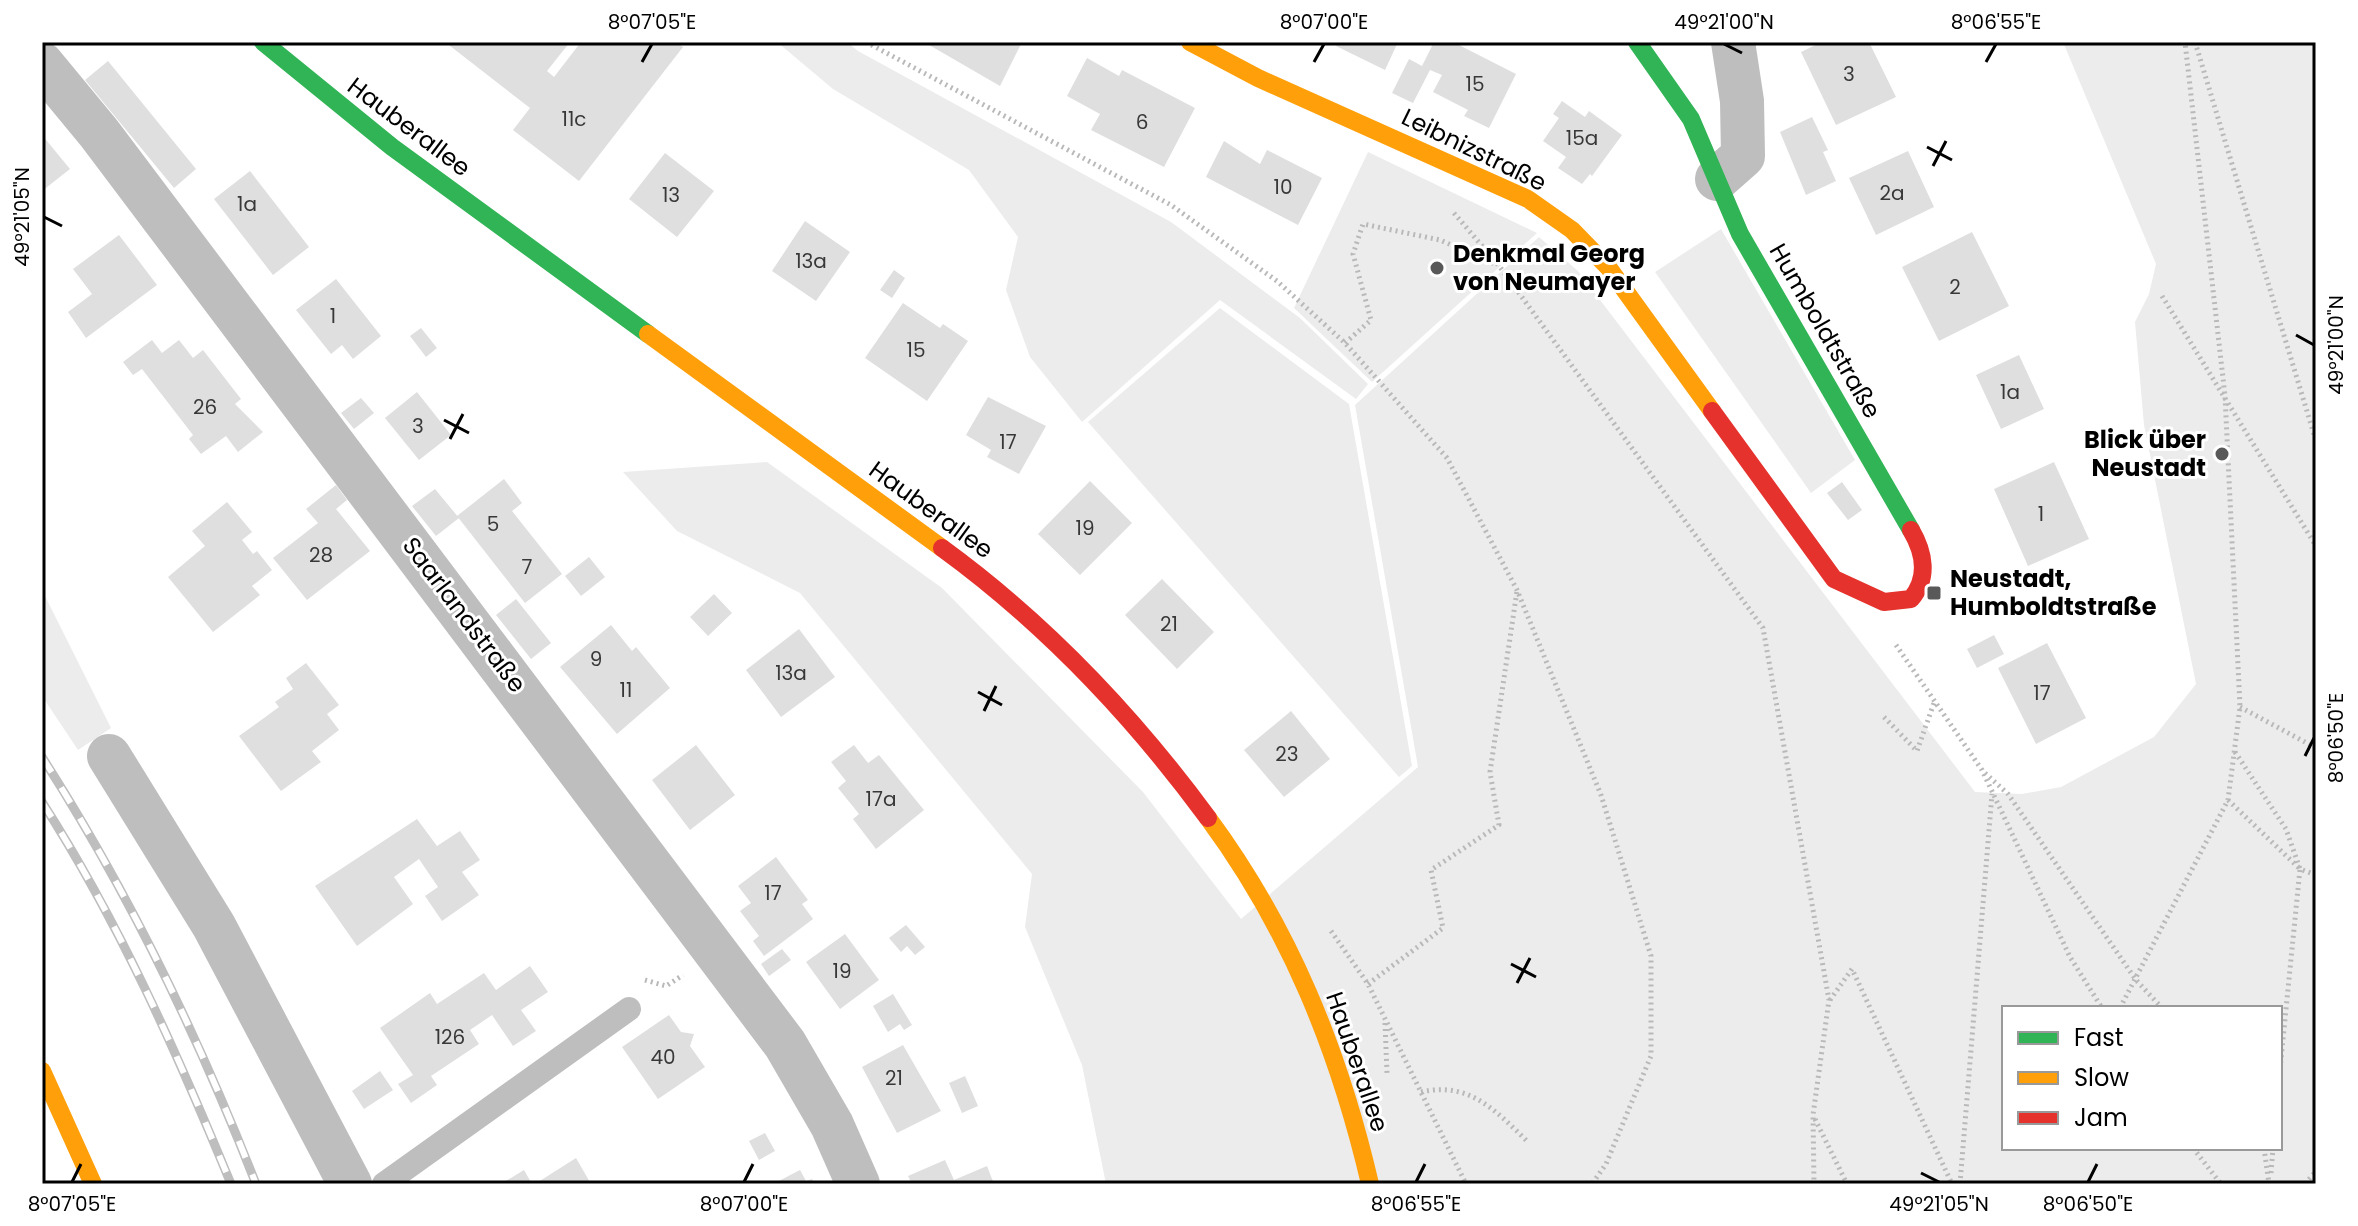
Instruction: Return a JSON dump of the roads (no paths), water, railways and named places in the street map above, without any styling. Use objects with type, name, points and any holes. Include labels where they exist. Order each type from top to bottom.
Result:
[{"type":"street","name":"Hauberallee","points":[[263,42],[392,147],[994,586],[1057,642],[1115,701],[1178,778],[1276,926],[1320,1017],[1370,1184]]},
{"type":"street","name":"Leibnizstraße","points":[[1190,42],[1258,78],[1528,199],[1572,230],[1608,267],[1834,579],[1860,596]]},
{"type":"street","name":"Humboldtstraße","points":[[1637,42],[1691,119],[1740,234],[1921,547],[1925,572],[1922,586],[1914,595],[1902,603],[1890,604],[1860,596]]},
{"type":"street","points":[[1717,179],[1743,156],[1742,101],[1733,42]]},
{"type":"street","name":"Saarlandstraße","points":[[42,64],[119,158],[785,1044],[832,1125],[858,1184]]},
{"type":"street","points":[[109,756],[214,926],[350,1184]]},
{"type":"street","points":[[42,1071],[93,1184]]},
{"type":"lane","points":[[384,1184],[629,1009]]},
{"type":"railway","points":[[42,757],[104,859],[160,965],[256,1184]]},
{"type":"railway","points":[[42,802],[96,894],[145,989],[231,1184]]},
{"type":"place","name":"Denkmal Georg von Neumayer","points":[[1437,268]]},
{"type":"place","name":"Blick über Neustadt","points":[[2222,454]]},
{"type":"place","name":"Neustadt, Humboldtstraße","points":[[1934,593]]}]
